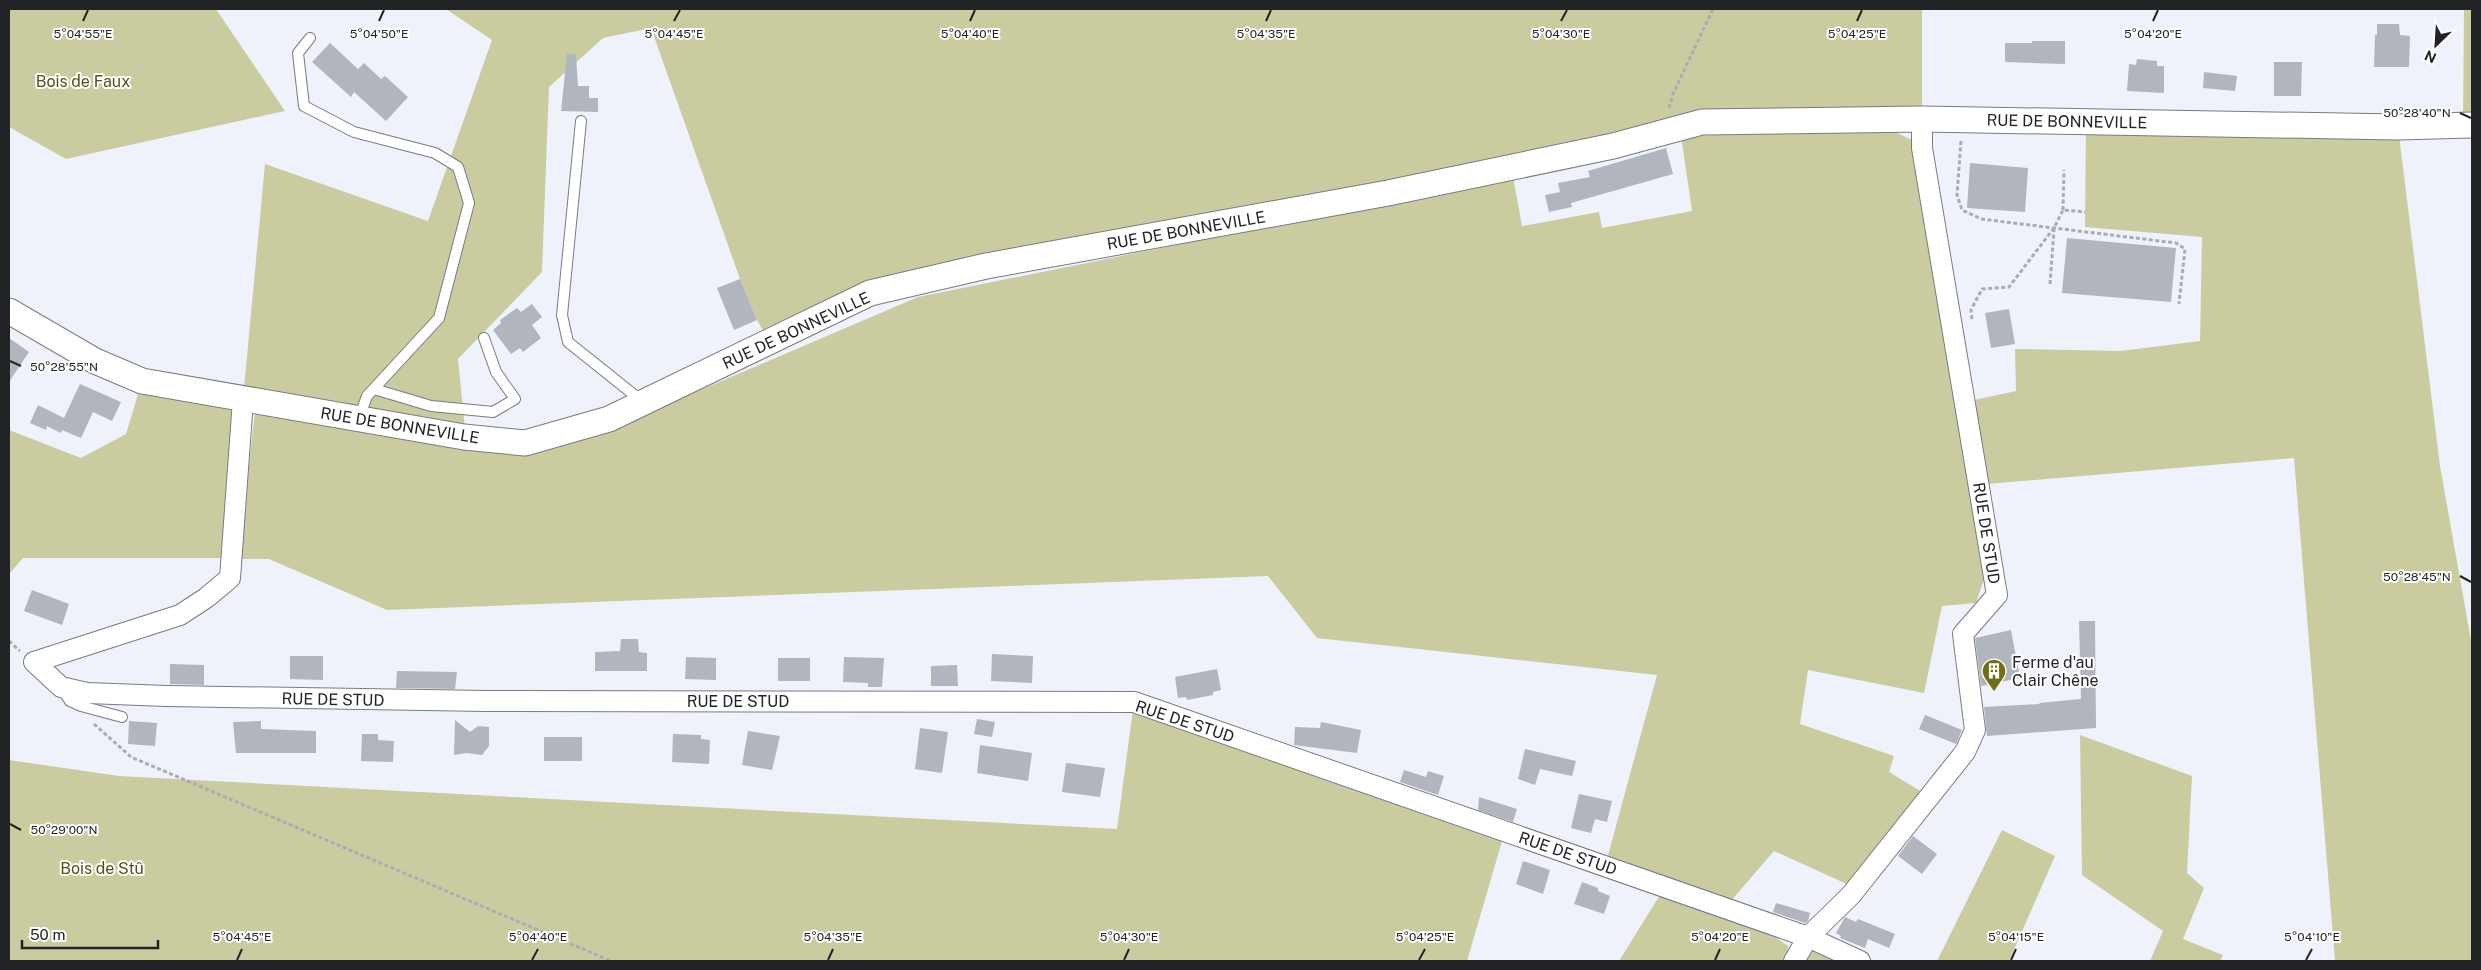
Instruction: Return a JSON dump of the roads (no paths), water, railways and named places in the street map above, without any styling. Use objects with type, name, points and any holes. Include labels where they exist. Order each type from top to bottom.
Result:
[{"type":"street","name":"RUE DE BONNEVILLE","points":[[9,311],[95,361],[142,381],[464,437],[525,443],[609,419],[870,293],[986,266],[1397,191],[1613,146],[1702,122],[1922,119],[2398,127],[2472,125]]},
{"type":"street","name":"RUE DE STUD","points":[[1794,961],[1808,937],[1851,895],[1965,752],[1975,730],[1963,634],[1997,595],[1922,148],[1922,119]]},
{"type":"street","name":"RUE DE STUD","points":[[244,400],[230,578],[180,616],[34,662],[61,687],[87,693],[167,696],[486,701],[1134,702],[1808,937],[1860,961]]},
{"type":"lane","points":[[310,38],[298,53],[304,106],[354,132],[435,153],[458,167],[469,202],[439,318],[368,396],[358,419]]},
{"type":"lane","points":[[580,121],[562,315],[568,342],[644,402]]},
{"type":"lane","points":[[374,389],[431,406],[493,412],[515,399],[496,372],[484,338]]},
{"type":"lane","points":[[61,687],[70,701],[81,706],[122,717]]},
{"type":"place","name":"Ferme d'au Clair Chêne","points":[[1994,692]]},
{"type":"park label","name":"Bois de Faux","points":[[83,81]]},
{"type":"park label","name":"Bois de Stû","points":[[102,868]]}]
